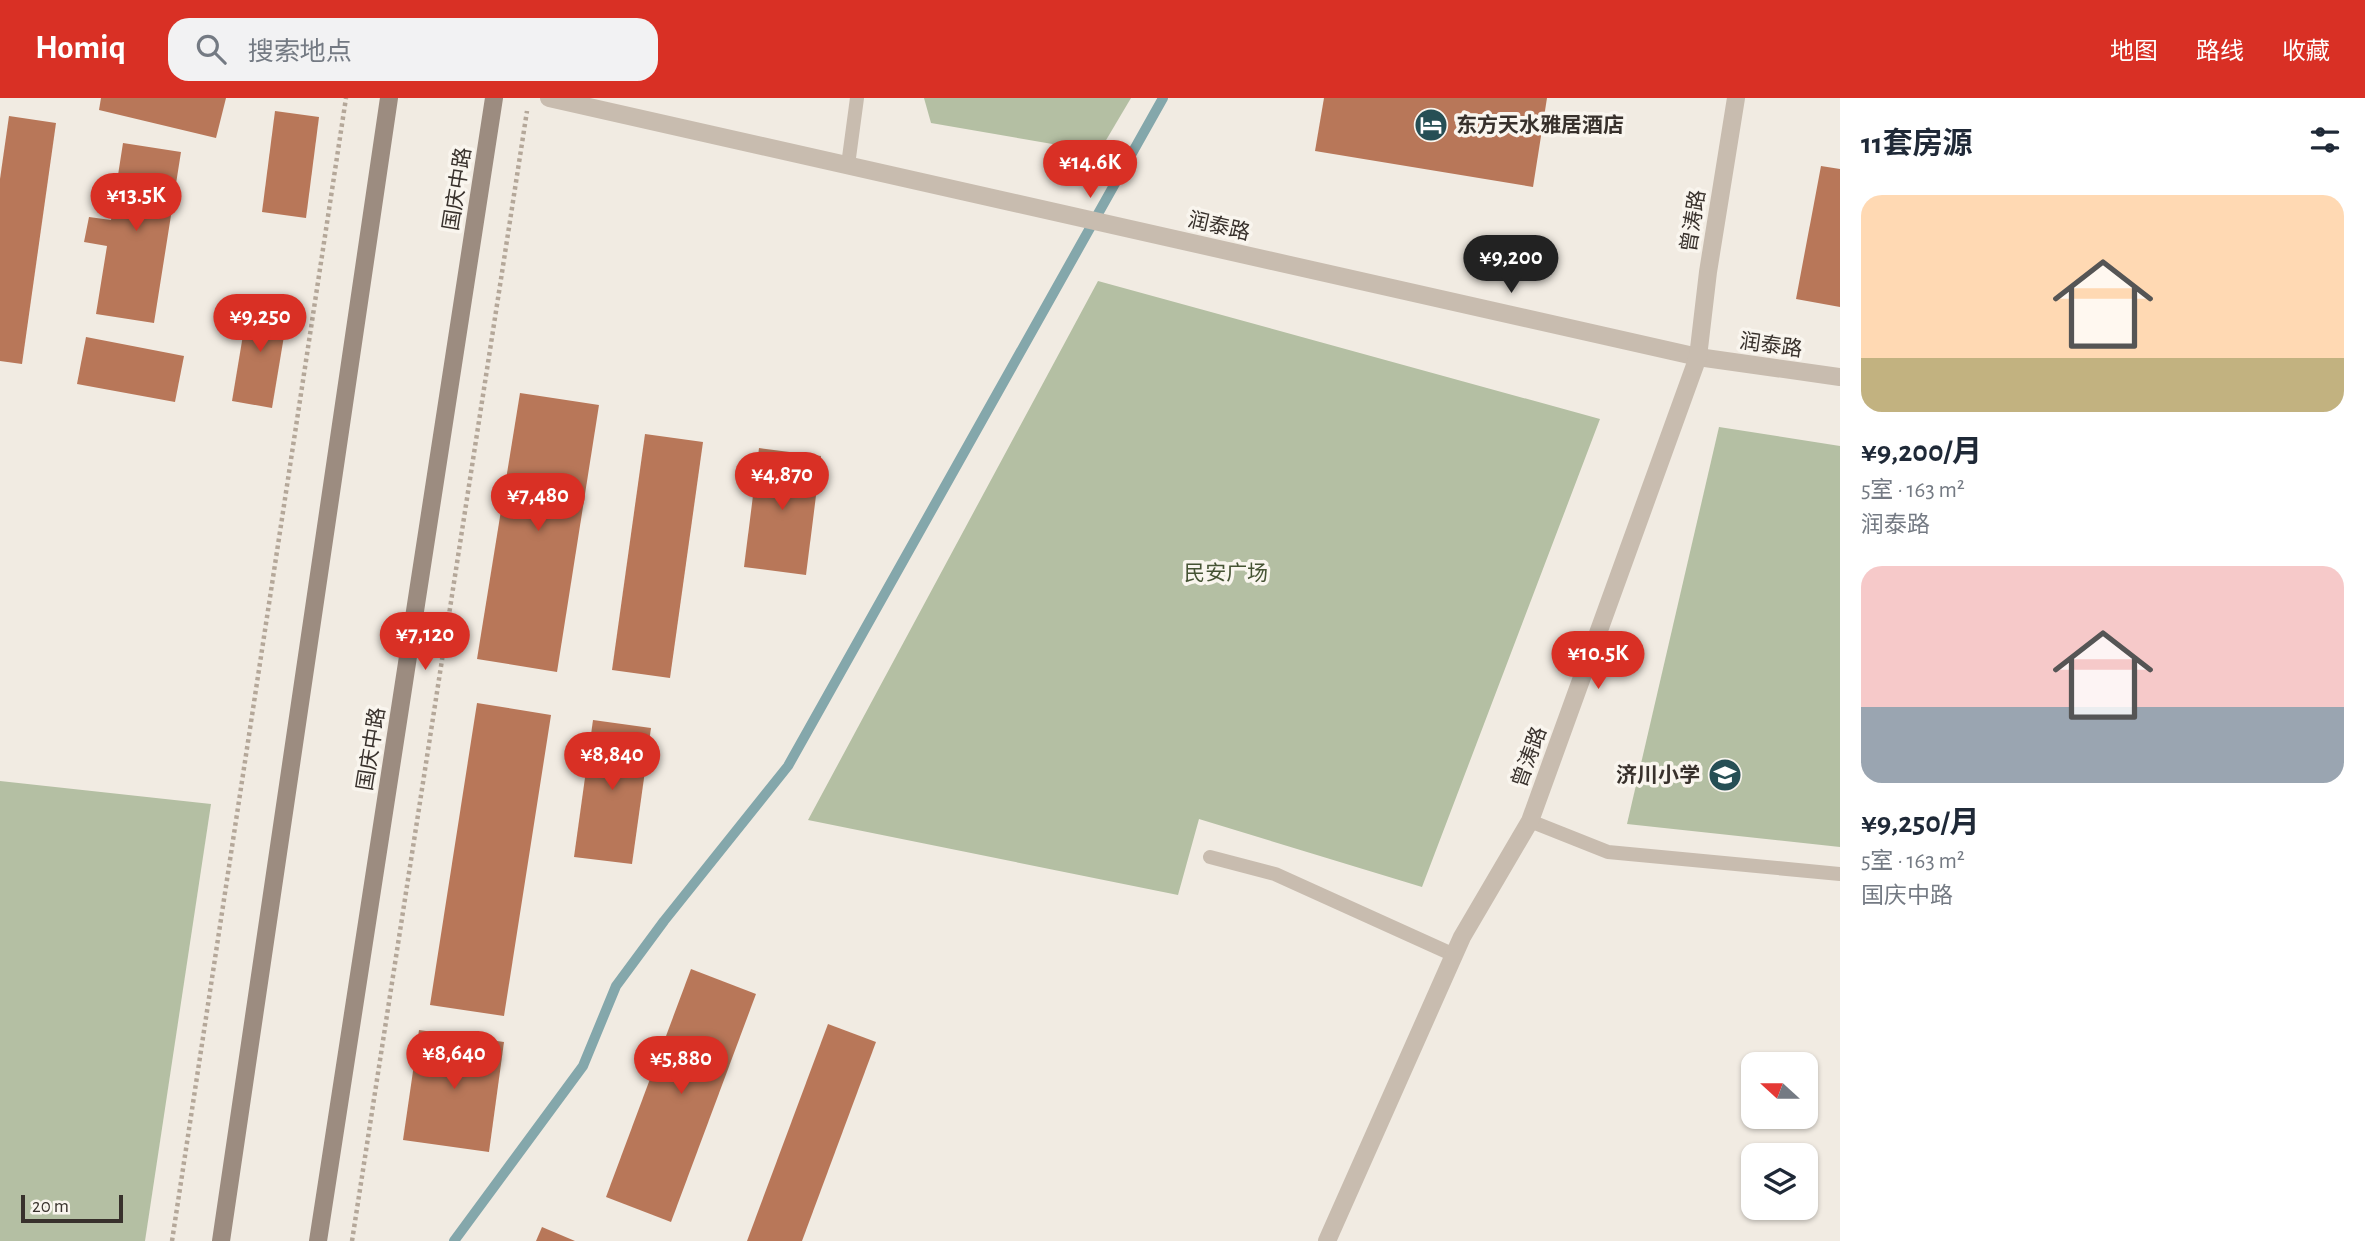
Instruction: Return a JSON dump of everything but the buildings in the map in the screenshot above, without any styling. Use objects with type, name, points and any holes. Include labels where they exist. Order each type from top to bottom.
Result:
[{"type":"main road","points":[[221,1241],[389,98]]},
{"type":"main road","name":"国庆中路","points":[[318,1241],[494,98]]},
{"type":"street","name":"润泰路","points":[[549,98],[1698,357],[1840,377]]},
{"type":"street","name":"曾涛路","points":[[1327,1241],[1462,937],[1530,821],[1698,357],[1708,272],[1735,98]]},
{"type":"lane","points":[[848,165],[858,98]]},
{"type":"lane","points":[[1530,821],[1608,852],[1840,874]]},
{"type":"lane","points":[[1210,857],[1275,874],[1454,955]]},
{"type":"path","points":[[172,1241],[346,98]]},
{"type":"path","points":[[352,1241],[529,98]]},
{"type":"green space","points":[[924,98],[1131,98],[1099,152],[931,123]]},
{"type":"green space","name":"民安广场","points":[[1098,281],[1600,419],[1422,887],[1199,819],[1178,895],[808,820]]},
{"type":"green space","points":[[1719,427],[1840,446],[1840,847],[1627,824]]},
{"type":"green space","points":[[0,781],[211,804],[145,1241],[0,1241]]},
{"type":"waterway","points":[[454,1241],[583,1066],[616,986],[664,921],[788,766],[1163,98]]},
{"type":"place","name":"东方天水雅居酒店","points":[[1431,125]]},
{"type":"place","name":"济川小学","points":[[1725,775]]}]
